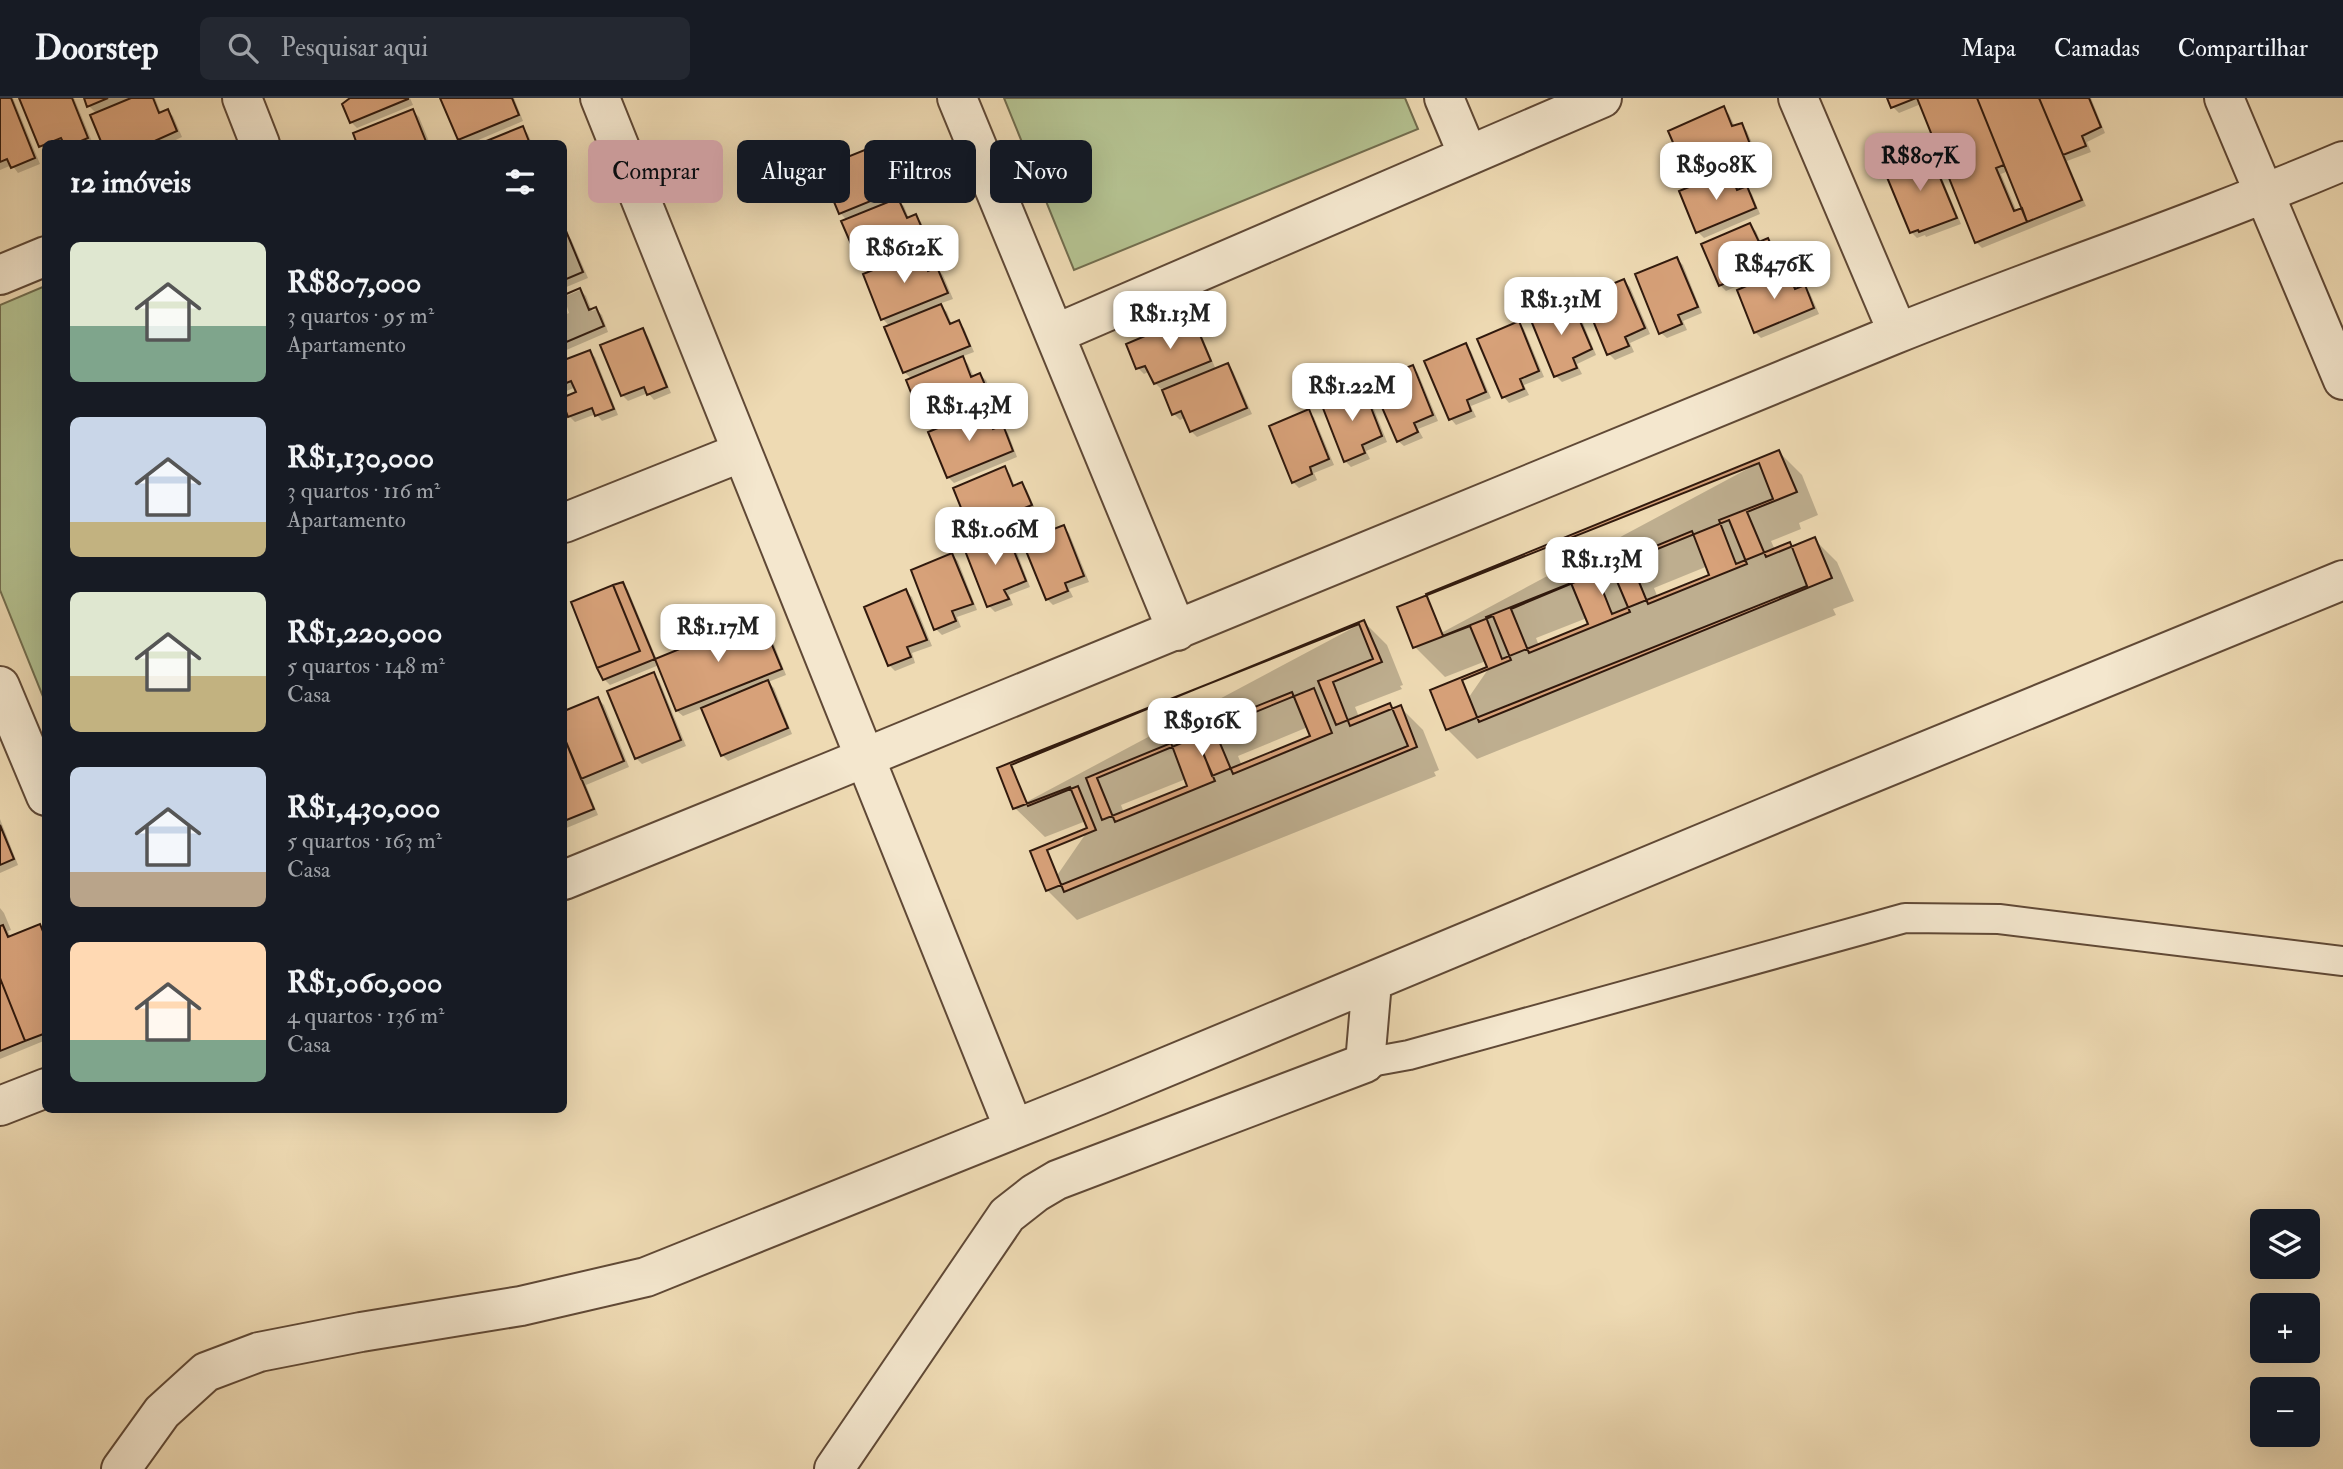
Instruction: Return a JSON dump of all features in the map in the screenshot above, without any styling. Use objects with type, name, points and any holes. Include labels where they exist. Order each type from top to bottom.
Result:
[{"type":"street","points":[[242,98],[258,140]]},
{"type":"street","points":[[600,98],[1014,1129]]},
{"type":"street","points":[[957,98],[1177,631]]},
{"type":"street","points":[[1444,98],[1468,155]]},
{"type":"street","points":[[1055,334],[1602,98]]},
{"type":"street","points":[[1798,98],[1898,333]]},
{"type":"street","points":[[2224,98],[2343,380]]},
{"type":"street","points":[[567,879],[1177,631],[1898,333],[2264,195],[2343,161]]},
{"type":"street","points":[[0,275],[42,258]]},
{"type":"street","points":[[567,522],[742,452]]},
{"type":"street","points":[[121,1469],[162,1412],[206,1372],[260,1352],[361,1332],[521,1306],[646,1277],[1372,982],[2343,580]]},
{"type":"street","points":[[0,686],[35,736],[42,774]]},
{"type":"street","points":[[834,1469],[1007,1215],[1035,1192],[1057,1180],[1365,1063],[1372,982]]},
{"type":"street","points":[[0,1106],[42,1090]]},
{"type":"lane","points":[[1365,1063],[1409,1055],[1905,918],[1999,919],[2343,961]]},
{"type":"green space","points":[[1004,98],[1405,98],[1418,129],[1074,270],[1047,203],[1092,203],[1092,140],[1021,140]]},
{"type":"green space","points":[[42,287],[42,694],[0,590],[0,305]]},
{"type":"building","points":[[0,98],[11,98],[35,158],[11,168],[7,159],[0,162]]},
{"type":"building","points":[[19,98],[72,98],[88,138],[42,140],[42,146],[39,147]]},
{"type":"building","points":[[84,98],[108,98],[87,107]]},
{"type":"building","points":[[131,98],[153,98],[159,113],[168,109],[177,131],[157,140],[100,140],[90,115]]},
{"type":"building","points":[[350,98],[408,99],[350,123],[342,104]]},
{"type":"building","points":[[440,98],[512,98],[519,115],[458,140]]},
{"type":"building","points":[[1887,98],[1916,98],[1891,108]]},
{"type":"building","points":[[1917,98],[1977,98],[2004,165],[1996,168],[2014,211],[2022,208],[2027,222],[1975,243]]},
{"type":"building","points":[[1977,98],[2039,98],[2082,200],[2027,222]]},
{"type":"building","points":[[2039,98],[2089,98],[2101,127],[2082,136],[2086,146],[2063,155]]},
{"type":"building","points":[[1724,106],[1732,126],[1742,123],[1751,147],[1687,175],[1668,131]]},
{"type":"building","points":[[413,109],[425,140],[356,140],[353,133]]},
{"type":"building","points":[[523,126],[528,140],[489,140]]},
{"type":"building","points":[[864,150],[866,203],[839,214],[834,203],[850,203],[850,156]]},
{"type":"building","points":[[1929,151],[1957,218],[1910,233],[1884,170]]},
{"type":"building","points":[[1729,171],[1737,190],[1747,186],[1756,208],[1696,233],[1679,191]]},
{"type":"building","points":[[886,203],[900,203],[907,218],[916,214],[927,240],[861,267],[841,221]]},
{"type":"building","points":[[1750,223],[1759,242],[1768,238],[1778,260],[1719,286],[1701,244]]},
{"type":"building","points":[[567,233],[583,272],[567,279]]},
{"type":"building","points":[[567,233],[583,272],[567,279]]},
{"type":"building","points":[[920,251],[928,271],[937,267],[948,293],[881,320],[863,274]]},
{"type":"building","points":[[1677,257],[1698,307],[1678,315],[1682,324],[1659,334],[1635,274]]},
{"type":"building","points":[[1786,269],[1795,289],[1805,285],[1814,308],[1754,333],[1737,290]]},
{"type":"building","points":[[1624,279],[1645,328],[1625,337],[1629,346],[1607,355],[1583,296]]},
{"type":"building","points":[[580,288],[589,310],[596,307],[604,326],[567,342],[567,294]]},
{"type":"building","points":[[580,288],[589,310],[596,307],[604,326],[567,342],[567,294]]},
{"type":"building","points":[[1571,300],[1592,349],[1573,358],[1577,368],[1554,377],[1530,318]]},
{"type":"building","points":[[941,304],[950,324],[959,320],[970,346],[903,373],[884,327]]},
{"type":"building","points":[[1192,316],[1211,361],[1154,384],[1145,366],[1136,369],[1126,344]]},
{"type":"building","points":[[1519,321],[1539,371],[1520,379],[1524,389],[1502,398],[1477,339]]},
{"type":"building","points":[[643,328],[667,387],[647,395],[644,387],[621,396],[600,345]]},
{"type":"building","points":[[1466,343],[1486,392],[1467,400],[1471,411],[1449,420],[1424,361]]},
{"type":"building","points":[[590,350],[614,409],[595,416],[592,408],[568,417],[567,396],[576,392],[571,381],[567,383],[567,359]]},
{"type":"building","points":[[963,356],[971,377],[980,373],[991,399],[924,425],[906,380]]},
{"type":"building","points":[[1228,363],[1247,408],[1190,432],[1181,411],[1172,415],[1162,390]]},
{"type":"building","points":[[1413,365],[1433,415],[1414,423],[1418,432],[1397,442],[1371,382]]},
{"type":"building","points":[[1363,387],[1382,436],[1362,445],[1365,453],[1344,462],[1321,403]]},
{"type":"building","points":[[985,409],[993,429],[1003,425],[1013,451],[947,478],[928,432]]},
{"type":"building","points":[[1309,409],[1329,459],[1310,467],[1312,474],[1292,483],[1269,426]]},
{"type":"building","points":[[1779,450],[1797,492],[1747,512],[1766,557],[1815,537],[1832,578],[1479,722],[1462,680],[1511,660],[1493,616],[1443,636],[1426,594]],"holes":[[[1729,520],[1747,564],[1648,604],[1630,560]],[[1611,567],[1630,612],[1529,653],[1511,609]]]},
{"type":"building","points":[[1759,463],[1773,499],[1719,520],[1736,564],[1790,542],[1807,586],[1446,730],[1430,690],[1487,667],[1470,626],[1413,648],[1397,607]],"holes":[[[1692,531],[1709,575],[1612,614],[1595,571]],[[1571,583],[1588,624],[1502,659],[1486,617]]]},
{"type":"building","points":[[1005,466],[1013,486],[1022,482],[1032,505],[970,530],[953,488]]},
{"type":"building","points":[[1064,525],[1084,576],[1065,583],[1068,591],[1046,600],[1022,541]]},
{"type":"building","points":[[1006,531],[1026,581],[1004,590],[1009,599],[987,607],[964,548]]},
{"type":"building","points":[[952,553],[973,604],[952,611],[956,621],[934,630],[911,570]]},
{"type":"building","points":[[623,582],[655,659],[603,680],[597,668],[640,651],[613,585]]},
{"type":"building","points":[[613,585],[640,651],[597,668],[571,602]]},
{"type":"building","points":[[906,589],[927,640],[907,647],[911,657],[888,666],[864,607]]},
{"type":"building","points":[[760,616],[782,669],[676,711],[655,659]]},
{"type":"building","points":[[1364,620],[1382,662],[1333,682],[1350,726],[1401,705],[1417,747],[1064,892],[1047,850],[1096,830],[1078,786],[1028,806],[1011,765]],"holes":[[[1314,688],[1332,733],[1233,774],[1214,729]],[[1196,737],[1215,781],[1115,822],[1097,778]]]},
{"type":"building","points":[[1359,624],[1373,659],[1318,681],[1336,725],[1390,703],[1408,746],[1046,891],[1030,851],[1087,828],[1070,787],[1013,809],[997,768]],"holes":[[[1292,692],[1310,736],[1212,776],[1195,731]],[[1171,743],[1187,786],[1102,820],[1086,778]]]},
{"type":"building","points":[[654,672],[681,740],[635,759],[607,691]]},
{"type":"building","points":[[768,680],[788,728],[721,756],[701,708]]},
{"type":"building","points":[[598,697],[624,761],[581,779],[567,744],[567,710]]},
{"type":"building","points":[[567,744],[594,809],[567,820]]},
{"type":"building","points":[[0,825],[14,859],[0,865]]},
{"type":"building","points":[[40,924],[42,929],[42,1035],[25,1041],[0,978],[0,926],[3,925],[8,937]]},
{"type":"building","points":[[0,978],[25,1041],[0,1051]]}]
